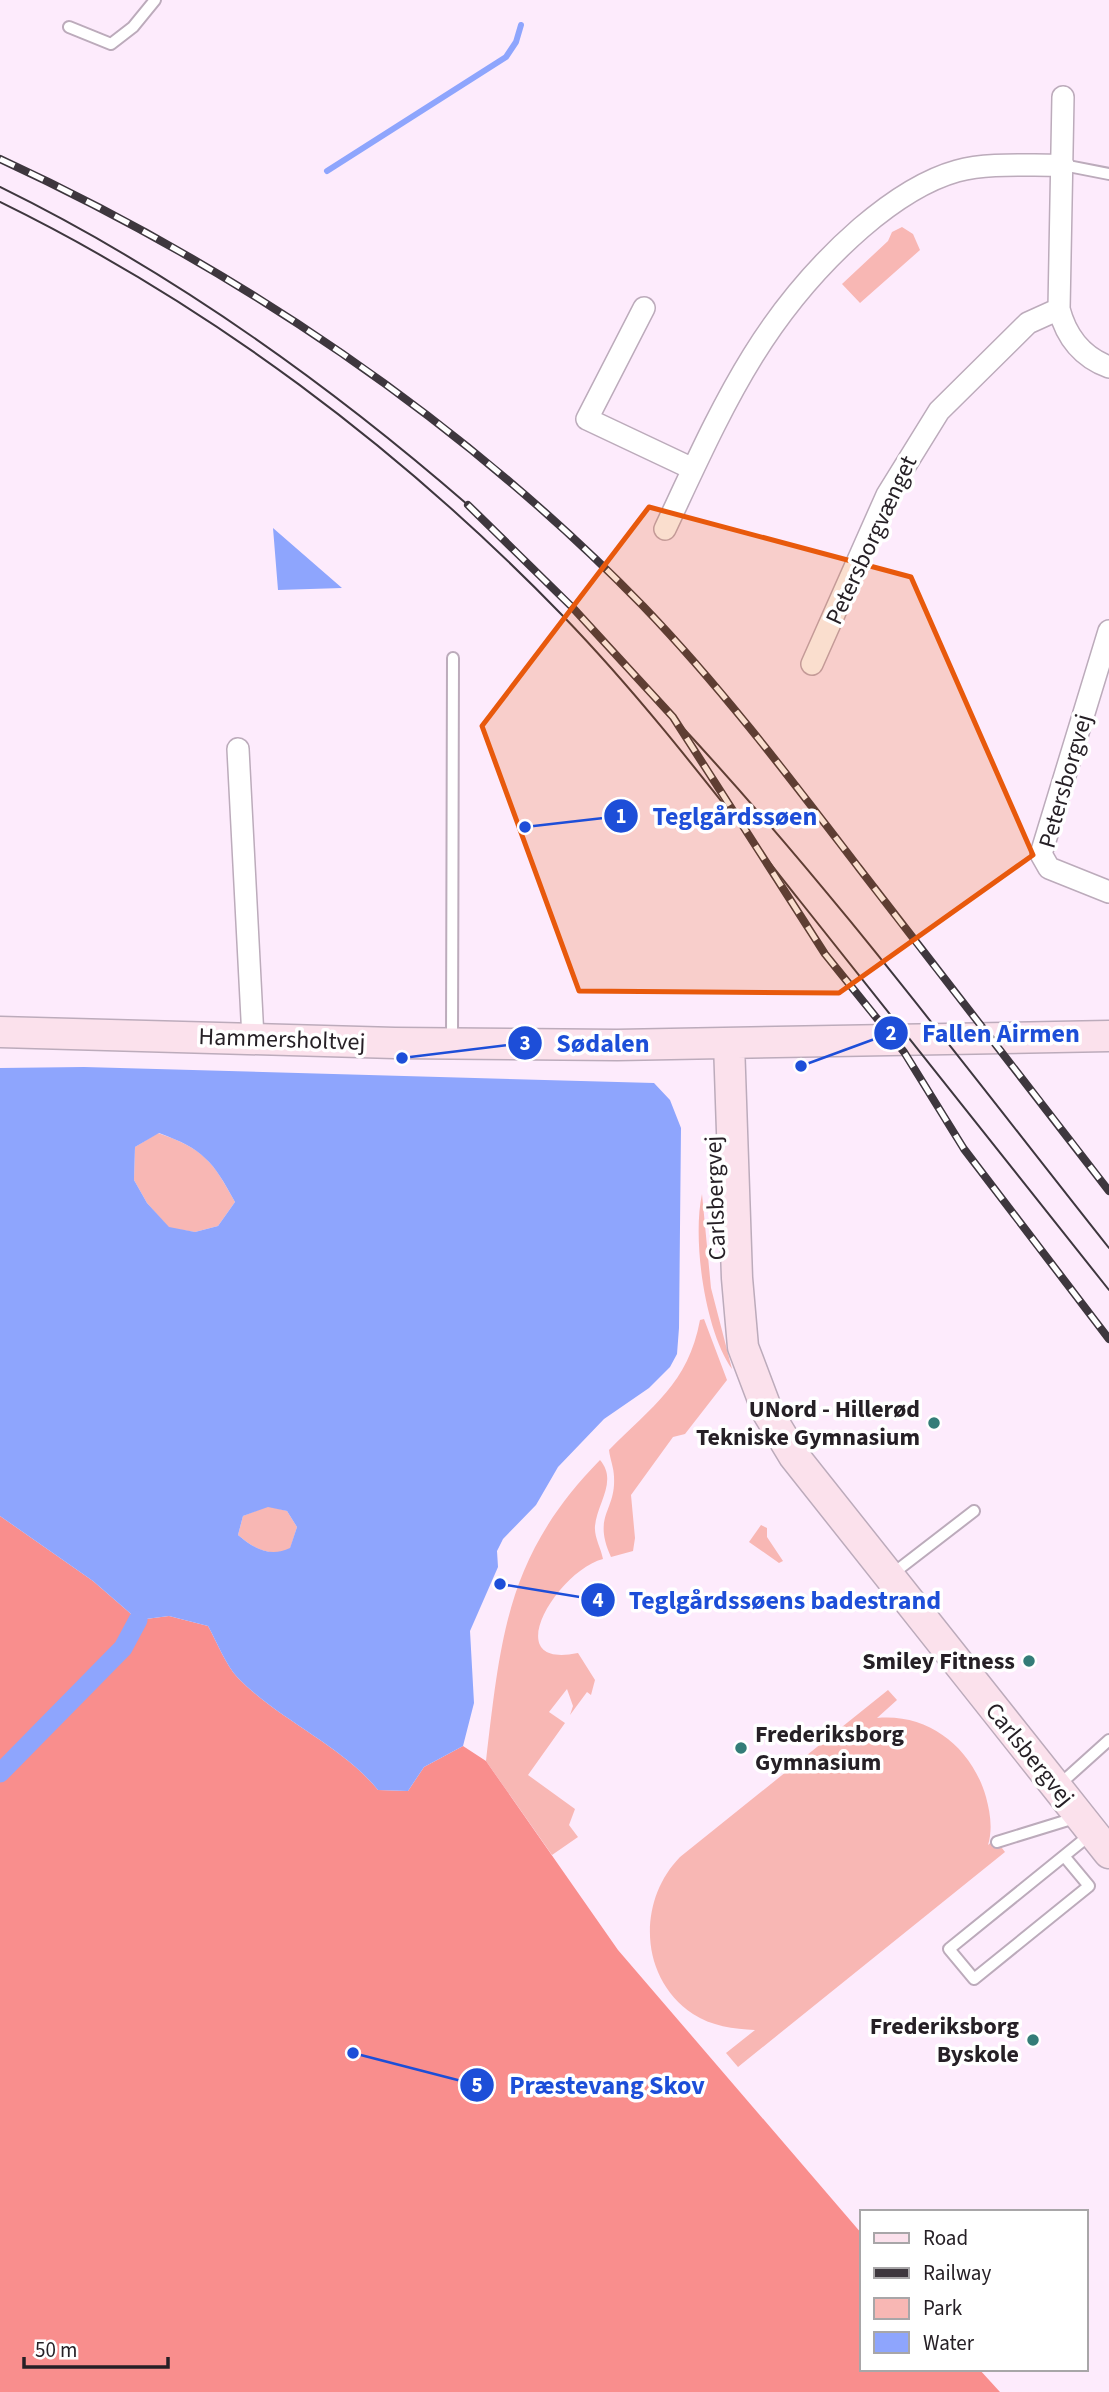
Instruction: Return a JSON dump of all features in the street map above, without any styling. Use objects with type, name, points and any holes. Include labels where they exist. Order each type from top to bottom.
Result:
[{"type":"street","points":[[1063,97],[1059,309],[1064,329],[1072,339],[1090,357],[1109,367]]},
{"type":"street","points":[[665,528],[731,388],[790,300],[841,246],[883,209],[927,183],[959,171],[1063,165]]},
{"type":"street","points":[[644,307],[587,419],[693,469]]},
{"type":"street","name":"Petersborgvænget","points":[[813,664],[887,495],[939,411],[1028,323],[1059,309]]},
{"type":"street","name":"Petersborgvej","points":[[1109,631],[1041,854],[1049,868],[1109,892]]},
{"type":"street","points":[[238,750],[253,1038]]},
{"type":"street","name":"Hammersholtvej","points":[[0,1032],[452,1044],[719,1043],[1109,1036]]},
{"type":"street","name":"Carlsbergvej","points":[[719,1043],[743,1347],[768,1413],[794,1456],[1094,1834]]},
{"type":"lane","points":[[69,27],[111,44],[133,27],[155,0]]},
{"type":"lane","points":[[1063,165],[1109,174]]},
{"type":"lane","points":[[452,1044],[453,658]]},
{"type":"lane","points":[[889,1576],[974,1511]]},
{"type":"lane","points":[[1056,1787],[1109,1740]]},
{"type":"lane","points":[[997,1842],[1094,1834]]},
{"type":"lane","points":[[1064,1856],[1089,1886],[974,1979],[949,1949],[1064,1856],[1094,1834]]},
{"type":"highlighted area","points":[[649,507],[911,577],[1033,855],[839,993],[579,991],[482,726]]},
{"type":"green space","points":[[902,227],[913,234],[920,250],[860,303],[842,284],[888,241],[892,232]]},
{"type":"green space","points":[[158,1133],[197,1151],[220,1176],[235,1202],[218,1226],[195,1232],[169,1228],[147,1203],[134,1180],[135,1147]]},
{"type":"green space","points":[[702,1194],[711,1288],[732,1369],[715,1332],[703,1285],[699,1235]]},
{"type":"green space","points":[[704,1319],[727,1380],[685,1434],[673,1437],[631,1495],[635,1538],[633,1551],[611,1557],[604,1532],[604,1522],[614,1489],[609,1450],[654,1406],[677,1378],[687,1361],[700,1320]]},
{"type":"green space","points":[[600,1460],[605,1468],[607,1484],[595,1530],[603,1559],[585,1567],[568,1581],[543,1617],[538,1634],[541,1647],[554,1654],[578,1653],[595,1680],[591,1695],[587,1692],[570,1715],[573,1706],[567,1689],[549,1712],[565,1723],[528,1775],[575,1809],[569,1825],[578,1837],[552,1855],[486,1761],[491,1716],[504,1635],[527,1564],[545,1529],[569,1495]]},
{"type":"green space","points":[[268,1506],[287,1511],[297,1527],[290,1549],[283,1552],[262,1550],[238,1535],[243,1516]]},
{"type":"green space","points":[[761,1525],[767,1528],[767,1537],[783,1561],[779,1563],[749,1542]]},
{"type":"green space","points":[[888,1690],[897,1700],[877,1718],[914,1721],[946,1737],[959,1749],[979,1779],[986,1797],[990,1821],[988,1845],[995,1839],[1005,1852],[738,2067],[726,2053],[755,2030],[707,2021],[693,2014],[675,1999],[662,1980],[654,1960],[650,1938],[656,1895],[666,1875],[680,1857]]},
{"type":"shaded area","points":[[0,1516],[93,1581],[138,1620],[169,1616],[208,1626],[225,1660],[238,1678],[272,1707],[346,1759],[378,1790],[408,1791],[424,1767],[463,1746],[486,1761],[618,1950],[860,2232],[860,2371],[981,2371],[1000,2392],[0,2392]]},
{"type":"water","points":[[273,528],[342,588],[278,590]]},
{"type":"water","points":[[84,1067],[654,1083],[670,1100],[681,1128],[677,1354],[670,1367],[649,1388],[604,1419],[558,1467],[536,1505],[503,1539],[497,1551],[498,1567],[470,1631],[474,1703],[463,1746],[424,1767],[408,1791],[378,1790],[346,1759],[255,1693],[233,1672],[208,1626],[169,1616],[138,1620],[93,1581],[0,1516],[0,1068]],"holes":[[[159,1133],[197,1151],[220,1176],[235,1202],[218,1226],[195,1232],[169,1227],[147,1203],[134,1180],[135,1147]],[[268,1507],[287,1511],[297,1527],[290,1548],[269,1552],[250,1544],[238,1535],[243,1516]]]},
{"type":"waterway","points":[[327,171],[506,57],[516,42],[521,25]]},
{"type":"waterway","points":[[0,1773],[123,1648],[138,1620]]},
{"type":"tram line","points":[[0,187],[125,255],[244,331],[358,414],[468,505]]},
{"type":"tram line","points":[[0,202],[78,242],[227,334],[369,438],[501,554],[595,650],[655,720],[1109,1290]]},
{"type":"tram line","points":[[673,717],[731,780],[842,911],[1109,1248]]},
{"type":"railway","points":[[0,159],[88,202],[174,249],[259,299],[342,353],[422,411],[499,473],[573,538],[643,606],[727,701],[807,800],[1109,1191]]},
{"type":"railway","points":[[468,505],[573,608],[673,717],[825,954],[904,1052],[964,1149],[1109,1339]]},
{"type":"place","name":"Teglgårdssøen","points":[[525,827]]},
{"type":"place","name":"Sødalen","points":[[402,1058]]},
{"type":"place","name":"Fallen Airmen","points":[[801,1066]]},
{"type":"place","name":"UNord - Hillerød Tekniske Gymnasium","points":[[934,1423]]},
{"type":"place","name":"Teglgårdssøens badestrand","points":[[500,1584]]},
{"type":"place","name":"Smiley Fitness","points":[[1029,1661]]},
{"type":"place","name":"Frederiksborg Gymnasium","points":[[741,1748]]},
{"type":"place","name":"Frederiksborg Byskole","points":[[1033,2040]]},
{"type":"place","name":"Præstevang Skov","points":[[353,2053]]}]
